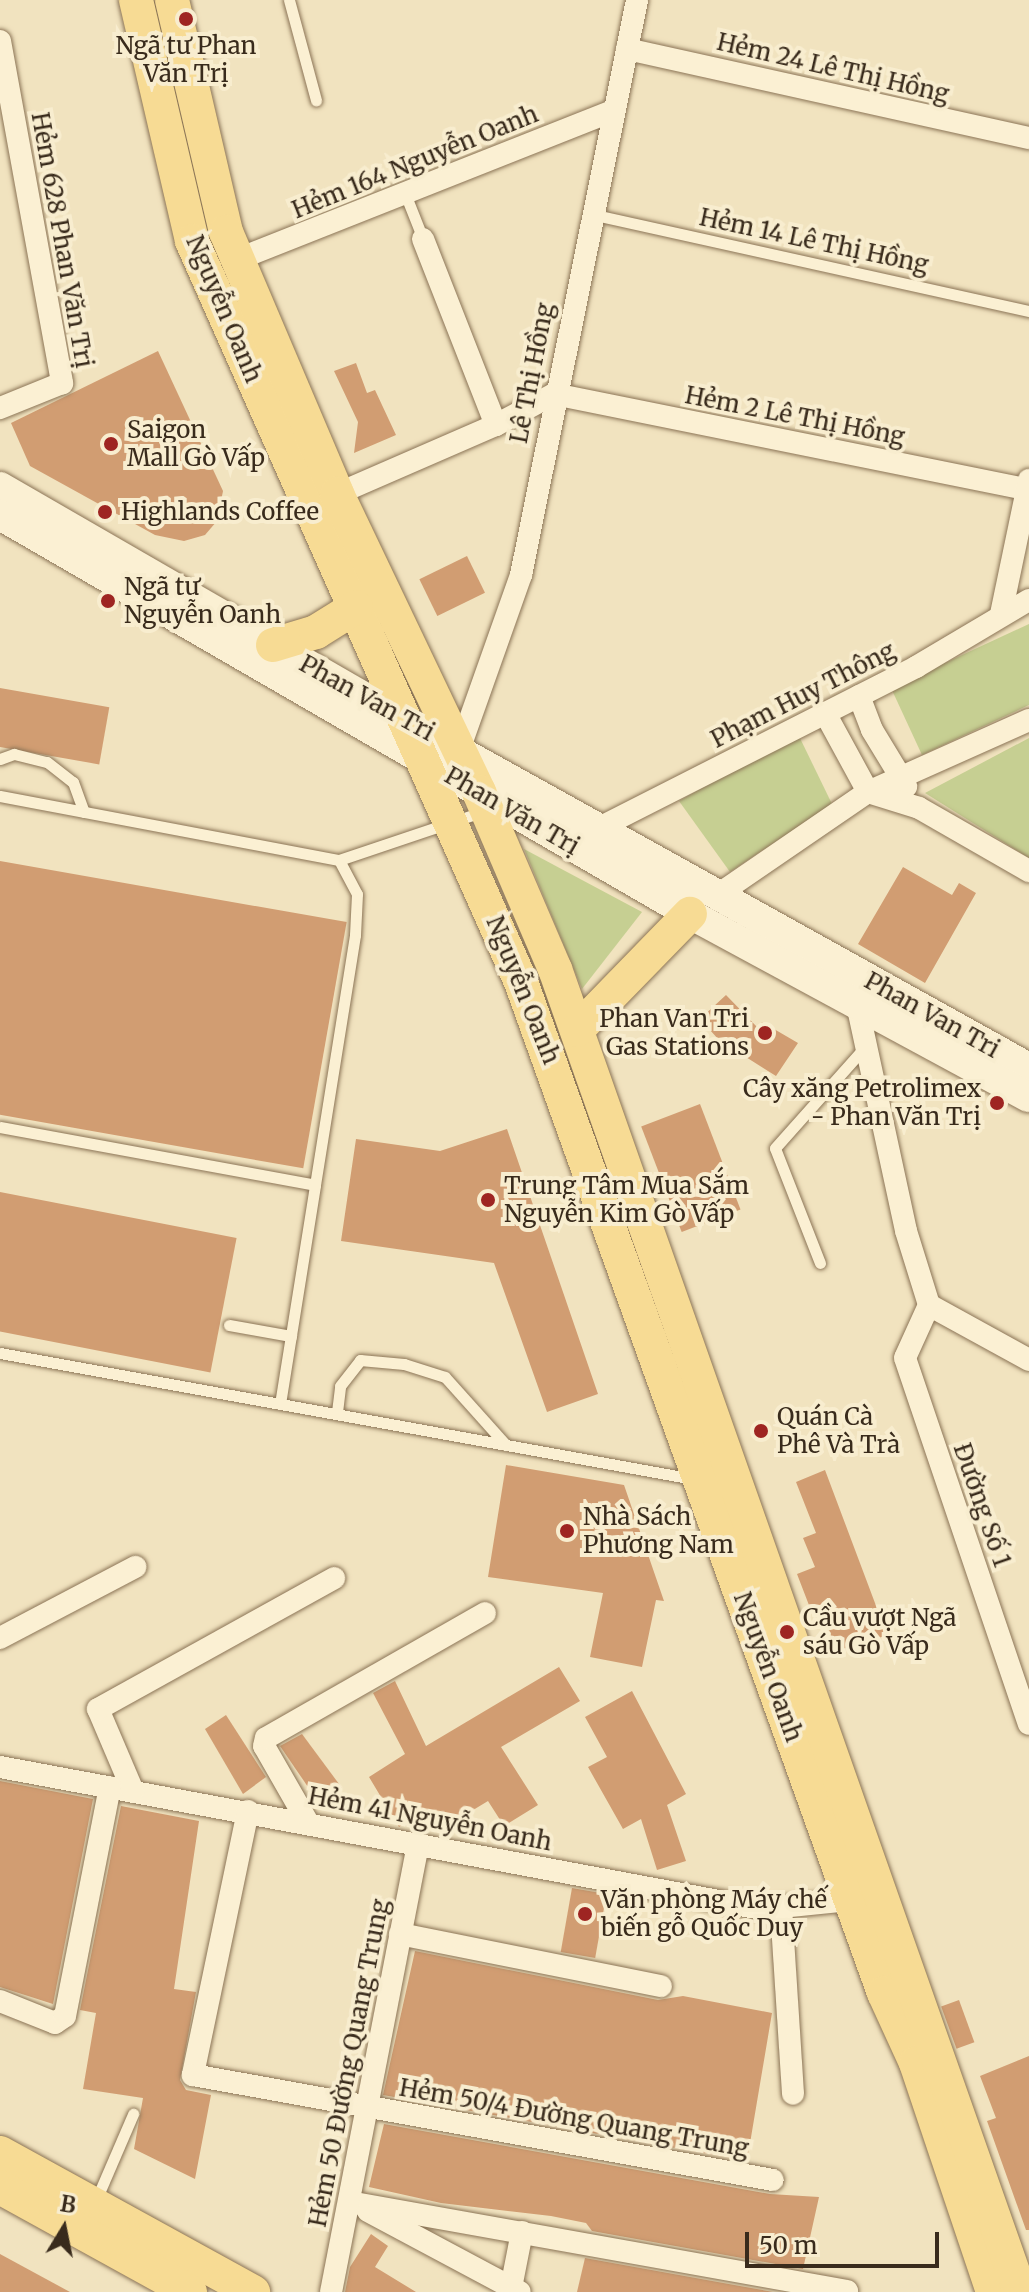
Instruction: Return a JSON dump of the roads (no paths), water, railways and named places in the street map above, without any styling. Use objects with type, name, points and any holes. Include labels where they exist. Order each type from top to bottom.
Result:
[{"type":"main road","name":"Nguyễn Oanh","points":[[136,0],[192,241],[452,823],[546,1046],[851,1900],[899,1989],[951,2050],[1029,2274]]},
{"type":"main road","name":"Nguyễn Oanh","points":[[172,0],[236,260],[337,494],[483,801],[577,1030],[899,1989],[927,2060]]},
{"type":"main road","name":"Phan Van Tri","points":[[0,487],[597,829],[703,905],[1029,1068]]},
{"type":"main road","name":"Phan Văn Trị","points":[[0,515],[423,759],[483,801],[703,905],[857,1004],[1029,1097]]},
{"type":"main road","points":[[273,645],[316,632],[356,607]]},
{"type":"main road","points":[[577,1030],[703,905]]},
{"type":"main road","name":"Nguyễn Oanh","points":[[899,1989],[894,2070],[972,2292]]},
{"type":"main road","points":[[927,2060],[993,2292]]},
{"type":"main road","points":[[927,2060],[1020,2292]]},
{"type":"main road","points":[[0,2153],[96,2217],[190,2292]]},
{"type":"main road","points":[[0,2187],[96,2217],[253,2292]]},
{"type":"street","name":"Lê Thị Hồng","points":[[459,750],[521,575],[590,214],[637,0]]},
{"type":"street","name":"Hẻm 628 Phan Văn Trị","points":[[0,41],[62,383],[0,408]]},
{"type":"street","name":"Hẻm 24 Lê Thị Hồng","points":[[627,49],[1029,138]]},
{"type":"street","name":"Hẻm 164 Nguyễn Oanh","points":[[236,260],[406,196],[613,111]]},
{"type":"street","points":[[423,239],[496,425]]},
{"type":"street","points":[[337,494],[496,425],[554,394]]},
{"type":"street","name":"Hẻm 2 Lê Thị Hồng","points":[[554,394],[1028,484]]},
{"type":"street","points":[[1001,614],[1028,484]]},
{"type":"street","name":"Phạm Huy Thông","points":[[597,829],[859,696],[1029,600]]},
{"type":"street","points":[[859,696],[872,730],[919,808]]},
{"type":"street","points":[[825,713],[868,792],[919,808],[1029,871]]},
{"type":"street","points":[[703,905],[868,792],[1029,720]]},
{"type":"street","points":[[857,1004],[906,1231],[929,1305],[1029,1360]]},
{"type":"street","name":"Đường Số 1","points":[[929,1305],[905,1358],[1029,1724]]},
{"type":"street","points":[[0,1638],[135,1567]]},
{"type":"street","points":[[133,1791],[98,1709],[334,1578]]},
{"type":"street","points":[[307,1821],[264,1746],[266,1738],[485,1613]]},
{"type":"street","name":"Hẻm 41 Nguyễn Oanh","points":[[0,1767],[307,1821],[762,1909],[851,1900]]},
{"type":"street","points":[[0,2001],[55,2023],[65,2016],[110,1787]]},
{"type":"street","name":"Hẻm 50/4 Đường Quang Trung","points":[[248,1811],[193,2075],[773,2180]]},
{"type":"street","name":"Hẻm 50 Đường Quang Trung","points":[[331,2292],[418,1844]]},
{"type":"street","points":[[781,1908],[793,2094]]},
{"type":"street","points":[[400,1934],[661,1986]]},
{"type":"street","points":[[349,2202],[847,2291]]},
{"type":"street","points":[[349,2202],[516,2290],[522,2232]]},
{"type":"lane","points":[[289,0],[316,100]]},
{"type":"lane","points":[[406,196],[423,239]]},
{"type":"lane","name":"Hẻm 14 Lê Thị Hồng","points":[[590,214],[1029,311]]},
{"type":"lane","points":[[0,759],[14,754],[47,762],[73,782],[84,812]]},
{"type":"lane","points":[[0,796],[339,860],[452,823],[483,801]]},
{"type":"lane","points":[[280,1404],[355,935],[357,894],[339,860]]},
{"type":"lane","points":[[820,1263],[775,1148],[866,1046]]},
{"type":"lane","points":[[0,1127],[315,1185]]},
{"type":"lane","points":[[229,1325],[291,1336]]},
{"type":"lane","points":[[0,1353],[701,1480]]},
{"type":"lane","points":[[337,1412],[340,1386],[360,1360],[404,1364],[445,1377],[506,1445]]},
{"type":"lane","points":[[96,2217],[133,2114]]},
{"type":"place","name":"Ngã tư Phan Văn Trị","points":[[186,19]]},
{"type":"place","name":"Saigon Mall Gò Vấp","points":[[111,444]]},
{"type":"place","name":"Highlands Coffee","points":[[105,512]]},
{"type":"place","name":"Ngã tư Nguyễn Oanh","points":[[108,601]]},
{"type":"place","name":"Phan Van Tri Gas Stations","points":[[765,1033]]},
{"type":"place","name":"Cây xăng Petrolimex - Phan Văn Trị","points":[[997,1103]]},
{"type":"place","name":"Trung Tâm Mua Sắm Nguyễn Kim Gò Vấp","points":[[488,1200]]},
{"type":"place","name":"Quán Cà Phê Và Trà","points":[[761,1431]]},
{"type":"place","name":"Nhà Sách Phương Nam","points":[[567,1531]]},
{"type":"place","name":"Cầu vượt Ngã sáu Gò Vấp","points":[[787,1632]]},
{"type":"place","name":"Văn phòng Máy chế biến gỗ Quốc Duy","points":[[585,1914]]}]
